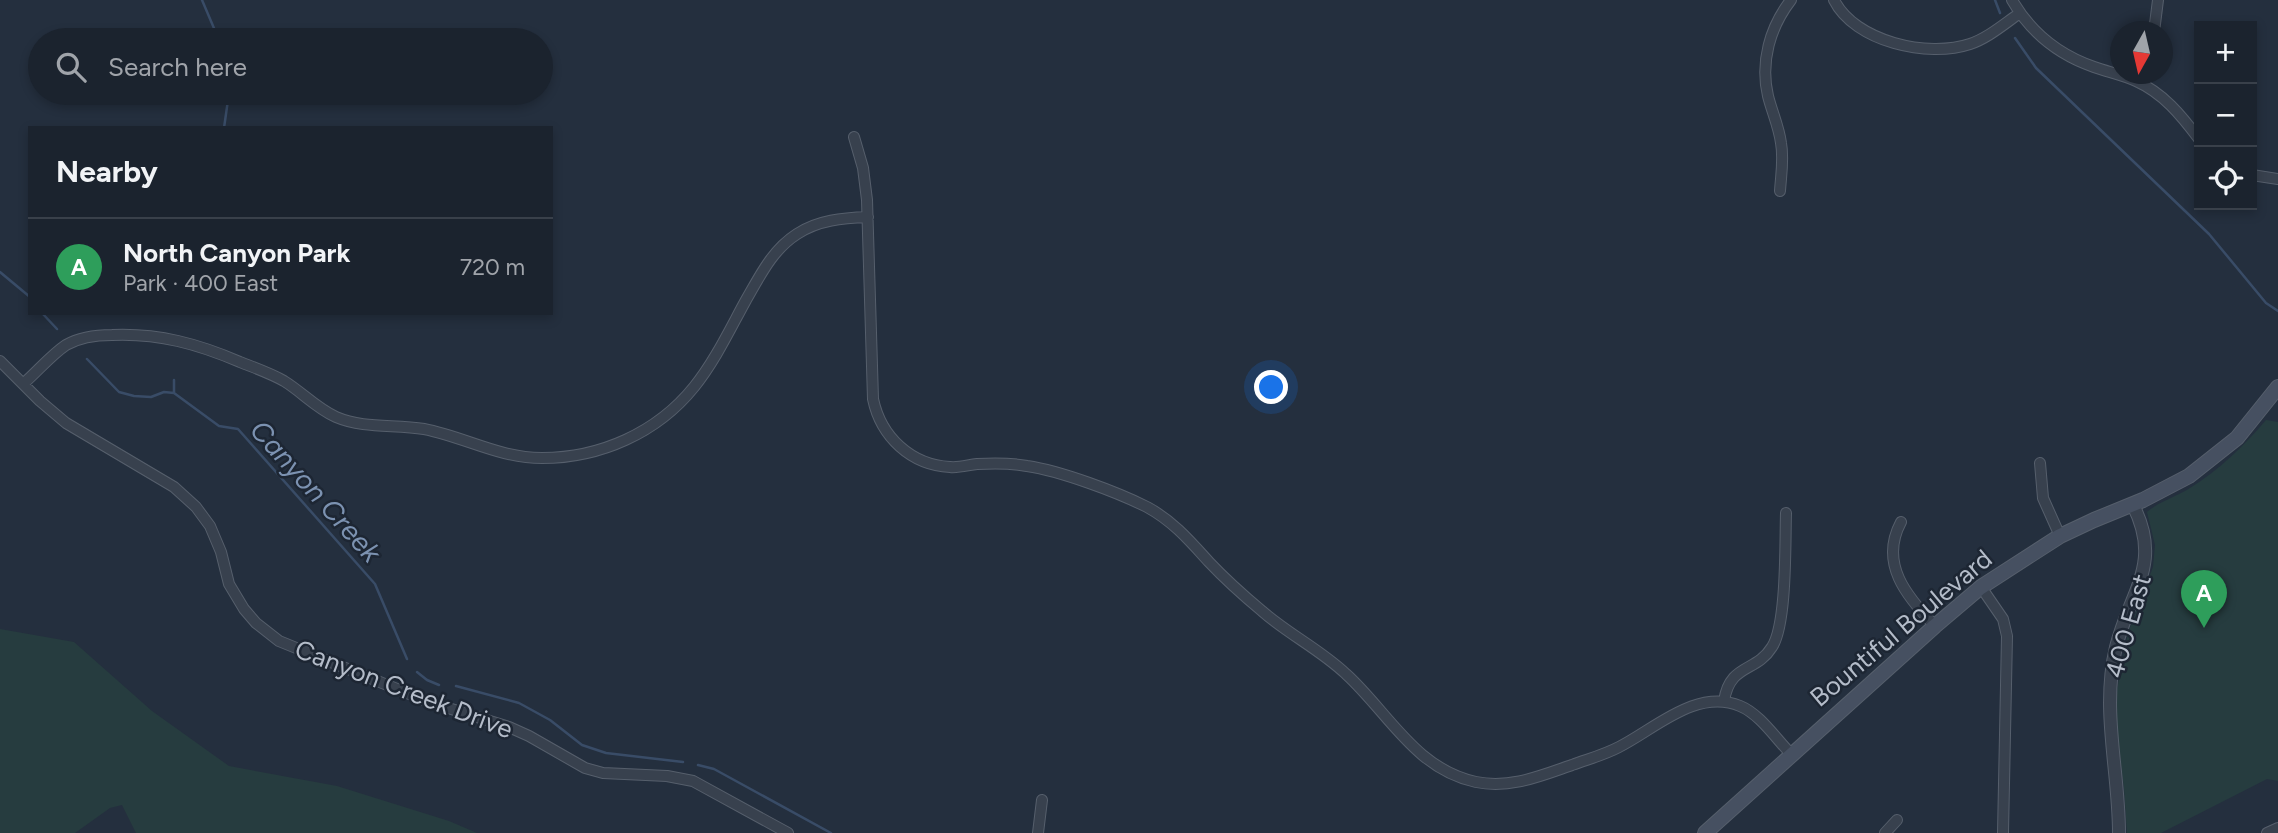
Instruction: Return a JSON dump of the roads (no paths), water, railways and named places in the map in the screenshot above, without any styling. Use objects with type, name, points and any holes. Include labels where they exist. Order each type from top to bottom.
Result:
[{"type":"main road","name":"Bountiful Boulevard","points":[[1705,833],[1981,587],[2060,536],[2176,485],[2237,438],[2278,387]]},
{"type":"street","points":[[1780,191],[1782,150],[1767,92],[1766,62],[1773,30],[1791,0]]},
{"type":"street","points":[[1835,0],[1843,14],[1862,29],[1905,46],[1930,50],[1945,50],[1972,44],[2020,13]]},
{"type":"street","points":[[2012,0],[2041,37],[2066,55],[2080,62],[2110,70]]},
{"type":"street","points":[[2155,21],[2158,0]]},
{"type":"street","points":[[2146,84],[2172,106],[2194,133]]},
{"type":"street","points":[[854,138],[864,176],[868,217],[873,399],[880,421],[897,445],[919,460],[956,467],[996,463],[1038,468],[1133,501],[1158,514],[1179,529],[1227,580],[1264,613],[1347,674],[1424,758],[1464,779],[1478,783],[1524,782],[1602,755],[1698,704],[1724,701],[1748,710],[1792,755]]},
{"type":"street","points":[[2257,176],[2278,179]]},
{"type":"street","points":[[23,384],[65,346],[81,339],[105,335],[158,336],[205,347],[275,377],[326,412],[354,423],[431,431],[511,456],[546,458],[581,454],[604,449],[638,434],[685,398],[702,376],[768,263],[787,241],[825,222],[868,217]]},
{"type":"street","name":"Canyon Creek Drive","points":[[0,361],[47,407],[76,429],[174,487],[189,499],[210,526],[221,552],[229,584],[239,601],[256,623],[279,641],[429,702],[519,732],[585,768],[603,773],[667,776],[693,781],[788,833]]},
{"type":"street","points":[[2040,463],[2043,498],[2060,536]]},
{"type":"street","name":"400 East","points":[[2119,833],[2110,735],[2110,688],[2116,647],[2127,610],[2143,572],[2147,552],[2143,529],[2133,505]]},
{"type":"street","points":[[1724,701],[1731,680],[1766,655],[1777,634],[1784,571],[1786,513]]},
{"type":"street","points":[[1901,522],[1892,541],[1893,561],[1912,601],[1935,626]]},
{"type":"street","points":[[1981,587],[2003,619],[2007,636],[2003,833]]},
{"type":"street","points":[[1038,833],[1042,800]]},
{"type":"street","points":[[1885,833],[1897,820]]},
{"type":"street","points":[[2267,833],[2278,828]]},
{"type":"waterway","points":[[202,0],[214,28]]},
{"type":"waterway","points":[[1995,0],[2000,13]]},
{"type":"waterway","points":[[2015,38],[2036,68],[2209,234],[2266,303],[2278,311]]},
{"type":"waterway","points":[[224,126],[227,105]]},
{"type":"waterway","name":"Canyon Creek","points":[[0,272],[28,295]]},
{"type":"waterway","name":"Canyon Creek","points":[[44,315],[57,329]]},
{"type":"waterway","name":"Canyon Creek","points":[[87,359],[119,392],[151,397],[164,392],[174,393],[219,426],[238,429],[375,584],[407,659]]},
{"type":"waterway","points":[[174,380],[174,393]]},
{"type":"waterway","name":"Canyon Creek","points":[[417,672],[439,685]]},
{"type":"waterway","name":"Canyon Creek","points":[[456,686],[519,703],[550,720],[582,745],[606,753],[683,762]]},
{"type":"waterway","name":"Canyon Creek","points":[[698,765],[714,769],[831,833]]},
{"type":"place","name":"North Canyon Park","points":[[2204,628]]}]
